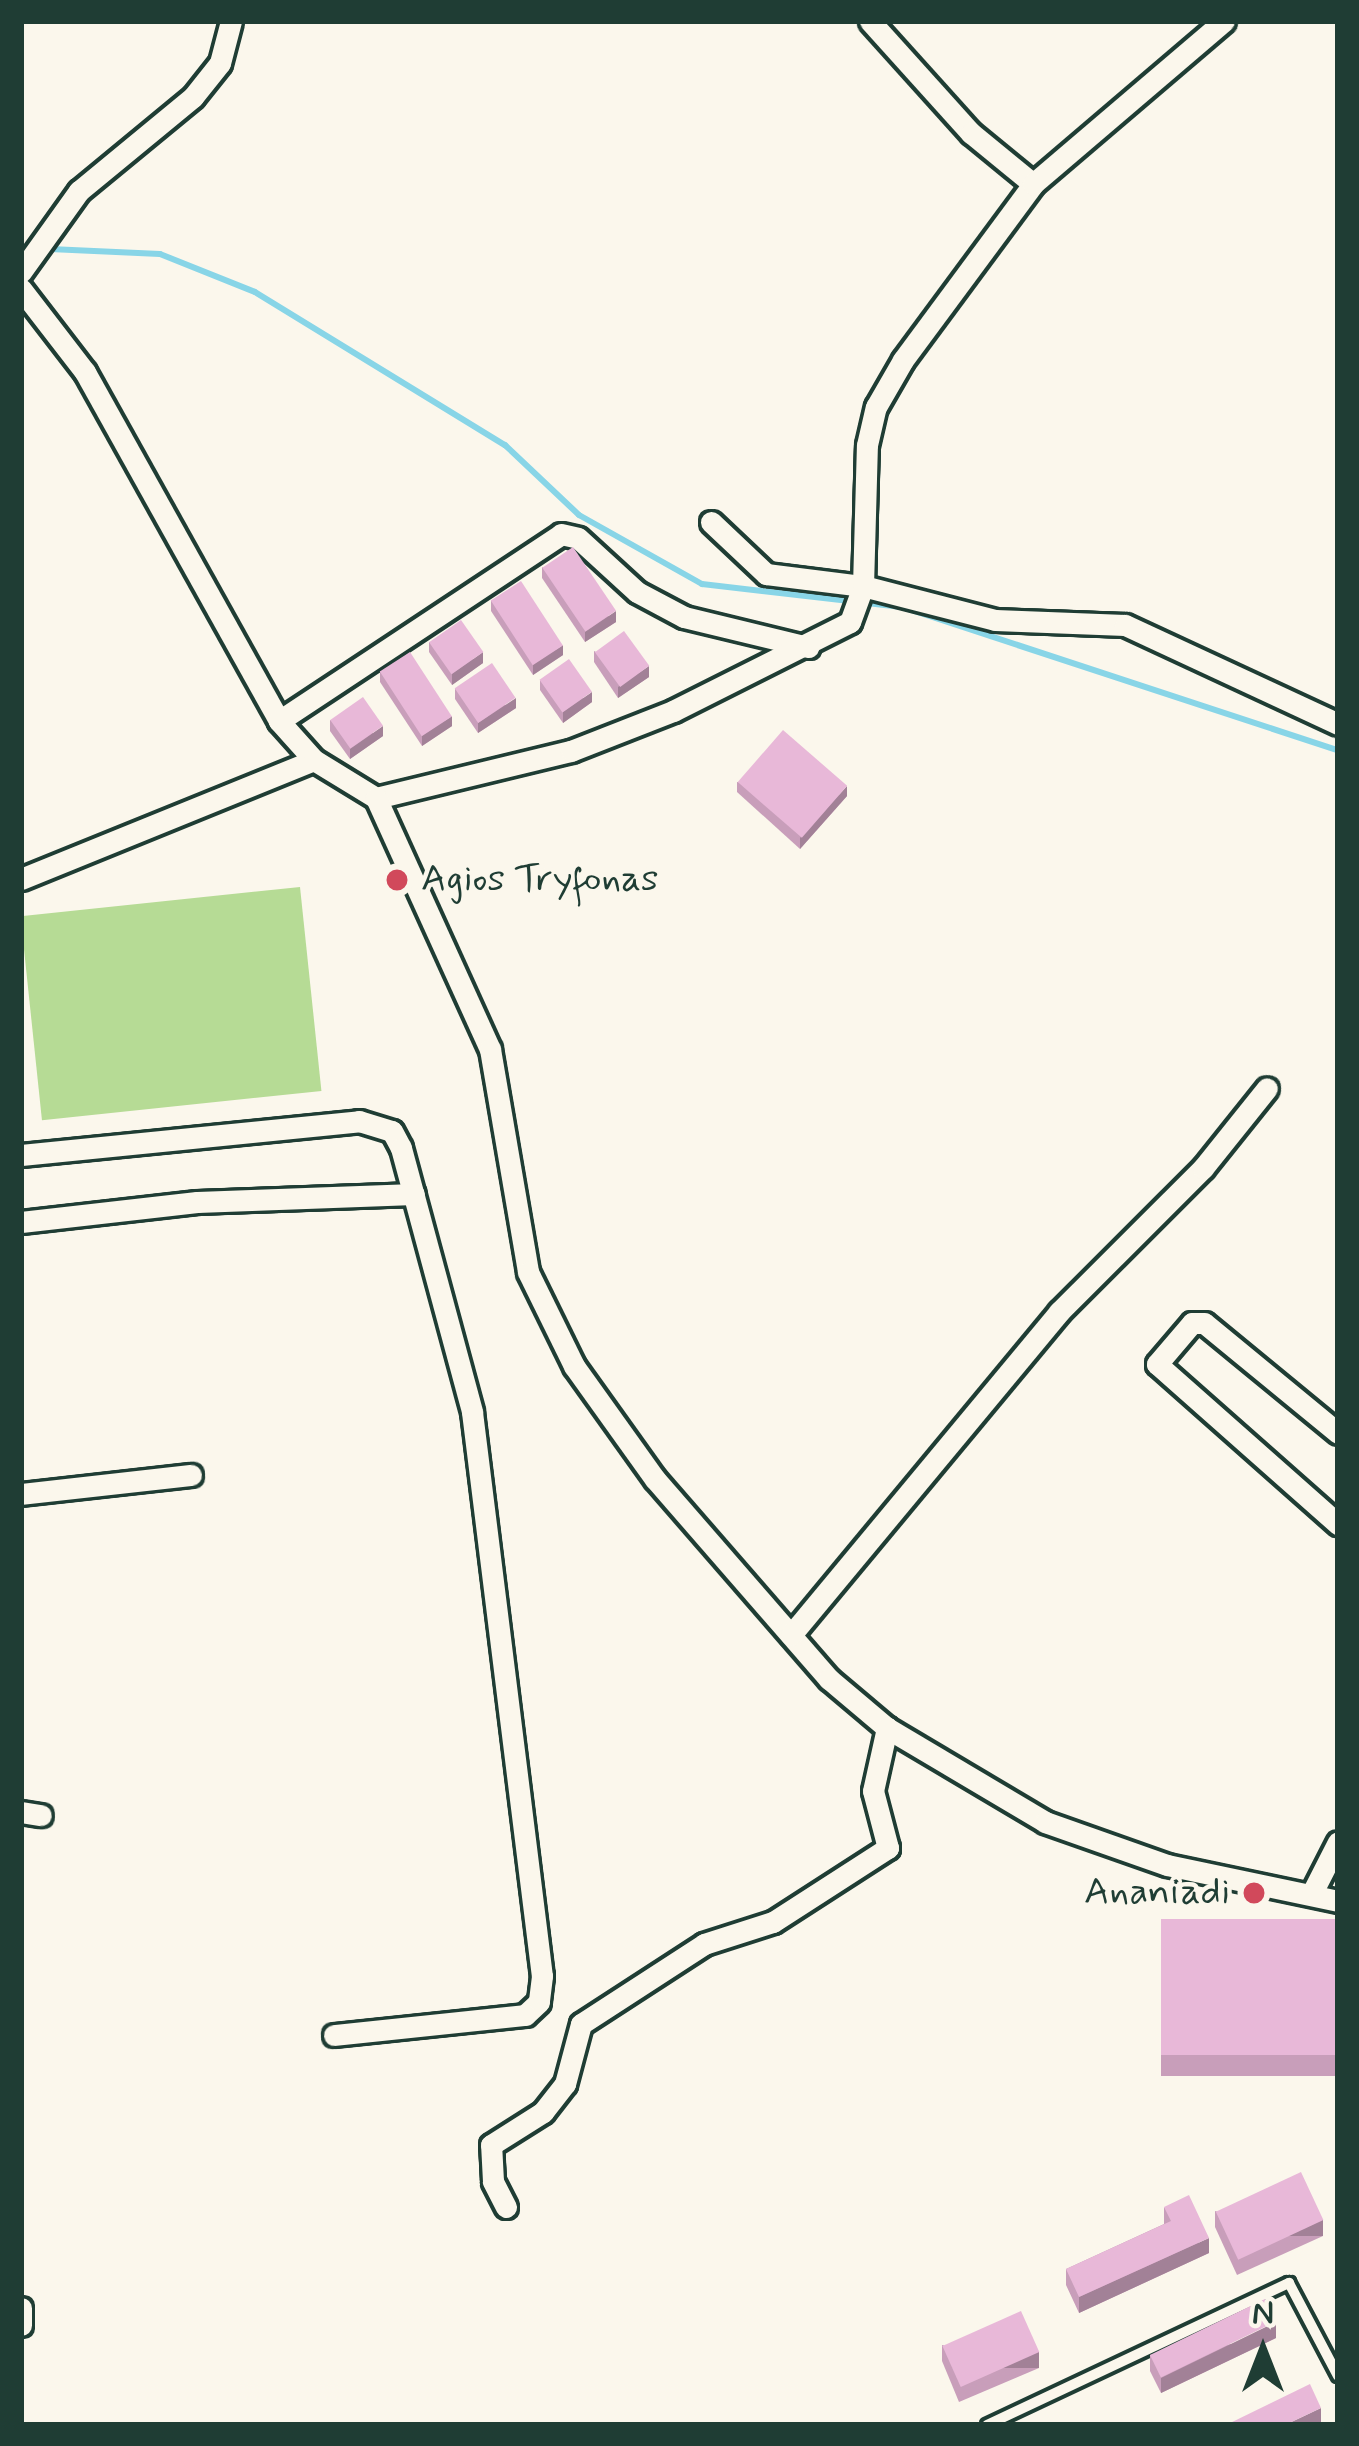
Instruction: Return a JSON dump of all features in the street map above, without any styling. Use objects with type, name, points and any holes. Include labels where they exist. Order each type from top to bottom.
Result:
[{"type":"street","points":[[21,272],[79,190],[193,98],[220,63],[231,21]]},
{"type":"street","points":[[870,21],[971,133],[1033,184]]},
{"type":"street","points":[[376,798],[571,752],[808,647],[850,622],[862,593],[867,445],[876,407],[1033,184],[1224,21]]},
{"type":"street","points":[[21,289],[142,464],[279,721],[314,760],[376,798],[490,1049],[528,1272],[574,1366],[656,1479],[791,1635],[887,1728],[1045,1822],[1167,1865],[1338,1900]]},
{"type":"street","points":[[711,522],[766,574],[995,620],[1125,625],[1338,724]]},
{"type":"street","points":[[279,721],[561,534],[578,538],[637,592],[683,617],[808,647]]},
{"type":"street","points":[[21,878],[314,760]]},
{"type":"street","points":[[791,1635],[1059,1312],[1203,1168],[1267,1088]]},
{"type":"street","points":[[21,1155],[377,1122],[401,1148],[472,1412],[542,1976],[539,2002],[525,2014],[334,2035]]},
{"type":"street","points":[[21,1222],[197,1202],[414,1194]]},
{"type":"street","points":[[1338,1433],[1204,1323],[1192,1323],[1156,1364],[1338,1523]]},
{"type":"street","points":[[21,1494],[191,1475]]},
{"type":"street","points":[[506,2207],[493,2181],[491,2145],[543,2112],[565,2084],[581,2024],[704,1944],[772,1922],[888,1849],[873,1791],[887,1728]]},
{"type":"street","points":[[1312,1893],[1338,1842]]},
{"type":"street","points":[[21,2308],[21,2325]]},
{"type":"lane","points":[[988,2425],[1289,2283],[1338,2376]]},
{"type":"green space","points":[[300,887],[321,1091],[42,1120],[21,916]]},
{"type":"building","points":[[573,547],[616,611],[585,632],[542,568]]},
{"type":"building","points":[[521,581],[563,646],[533,665],[491,601]]},
{"type":"building","points":[[461,620],[483,652],[451,674],[429,642]]},
{"type":"building","points":[[624,631],[649,666],[620,687],[595,652]]},
{"type":"building","points":[[410,652],[452,717],[422,736],[380,672]]},
{"type":"building","points":[[569,659],[592,692],[562,712],[540,680]]},
{"type":"building","points":[[492,663],[515,698],[478,723],[455,688]]},
{"type":"building","points":[[363,697],[383,726],[350,749],[330,720]]},
{"type":"building","points":[[783,730],[847,786],[802,838],[738,782]]},
{"type":"building","points":[[1161,1919],[1338,1919],[1338,2055],[1161,2055]]},
{"type":"building","points":[[1301,2172],[1323,2220],[1238,2260],[1216,2212]]},
{"type":"building","points":[[1189,2195],[1209,2238],[1079,2297],[1066,2269],[1171,2221],[1164,2207]]},
{"type":"building","points":[[1265,2299],[1276,2321],[1161,2378],[1150,2355]]},
{"type":"building","points":[[1021,2311],[1039,2352],[961,2387],[942,2346]]},
{"type":"building","points":[[1310,2384],[1321,2408],[1285,2425],[1226,2425]]},
{"type":"waterway","points":[[50,249],[160,254],[255,292],[505,445],[579,515],[702,584],[902,607],[1338,750]]},
{"type":"place","name":"Agios Tryfonas","points":[[397,880]]},
{"type":"place","name":"Ananiadi","points":[[1254,1893]]}]
